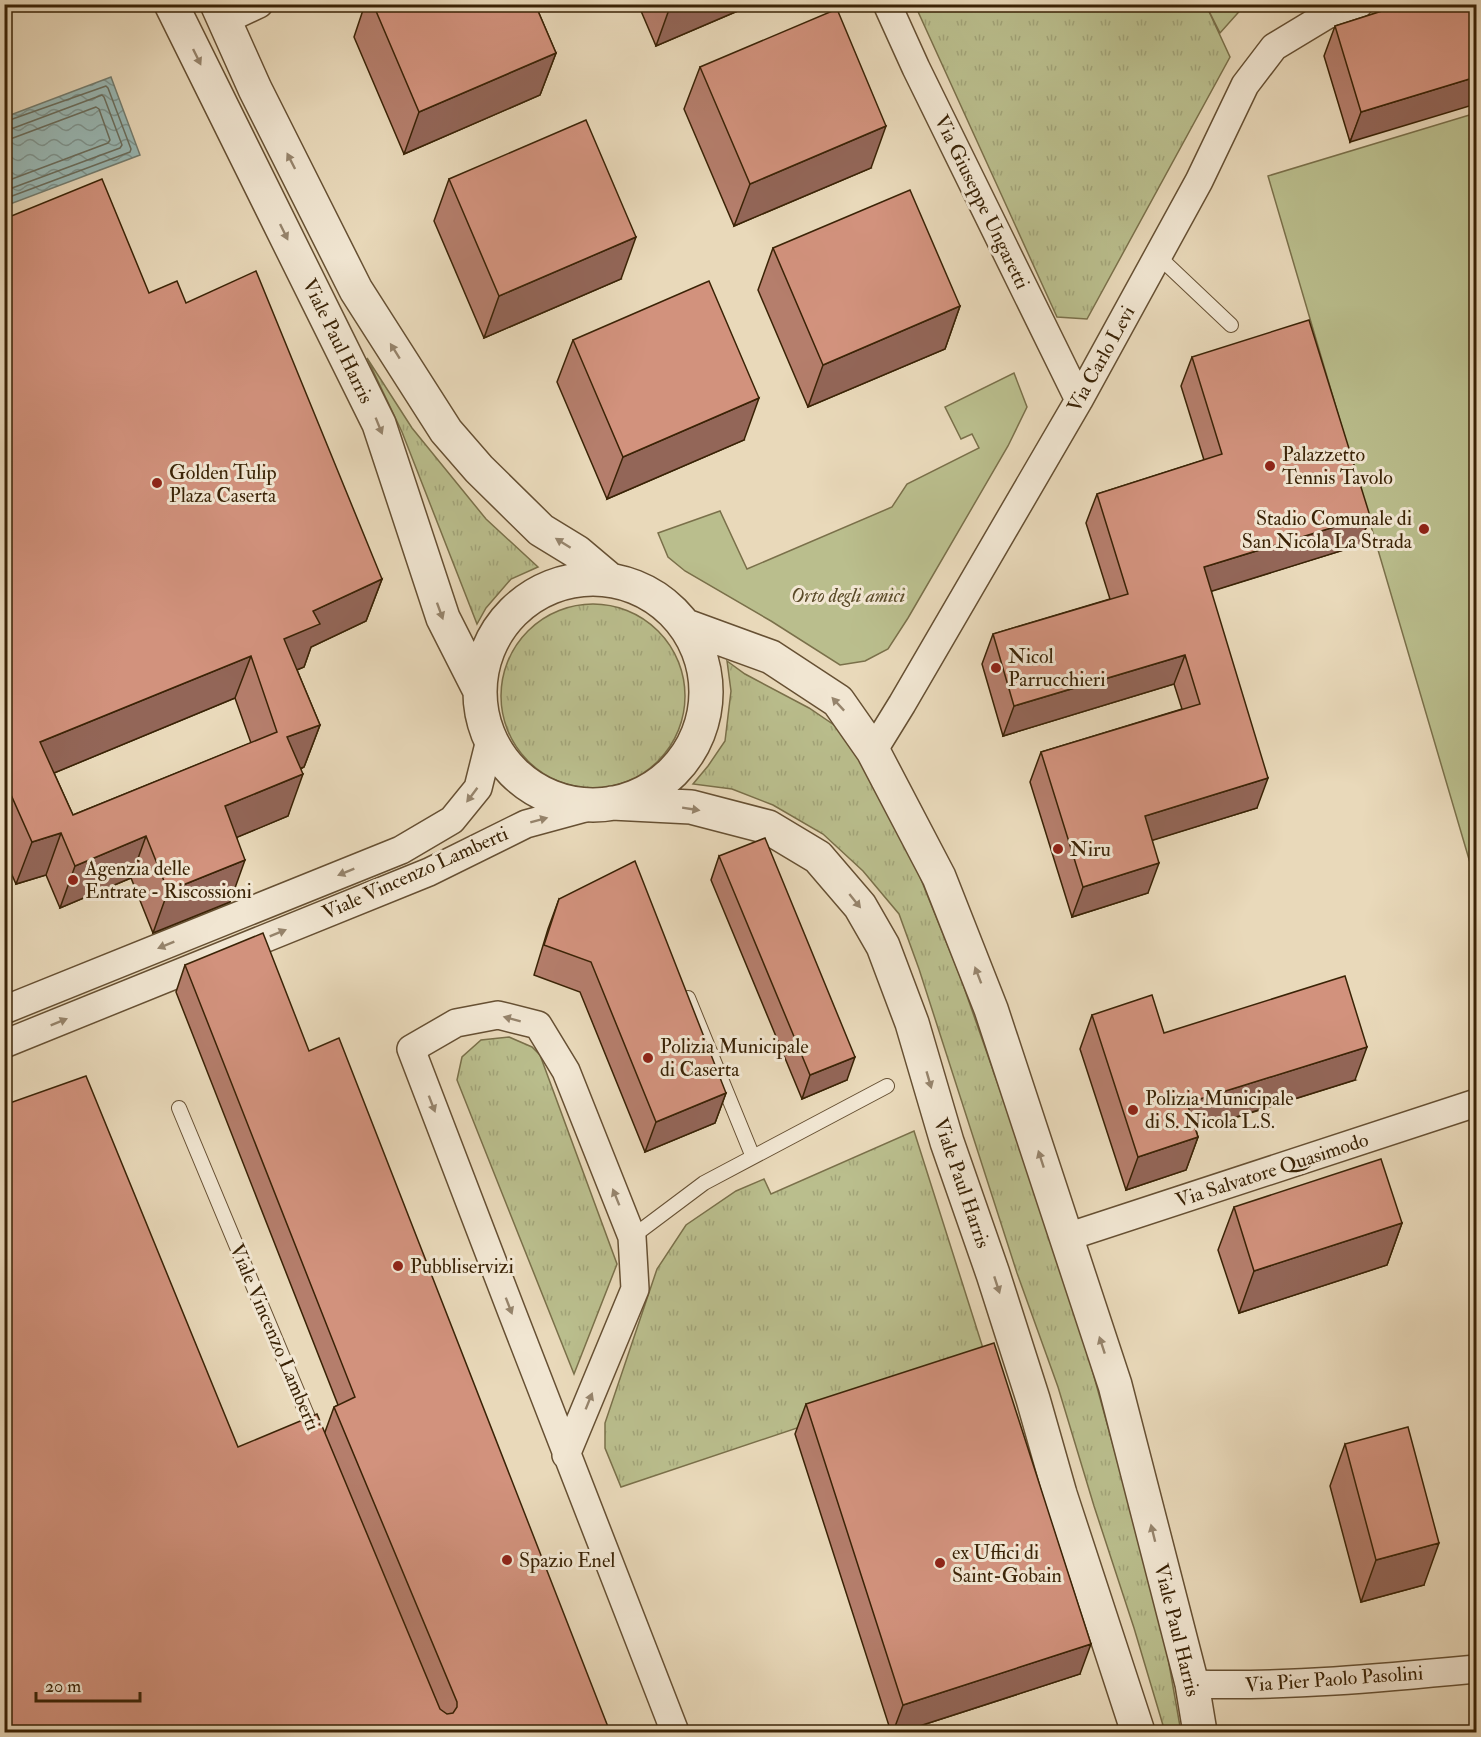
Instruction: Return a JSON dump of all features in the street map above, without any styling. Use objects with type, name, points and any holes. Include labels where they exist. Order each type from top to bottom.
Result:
[{"type":"street","name":"Viale Paul Harris","points":[[171,4],[379,424],[442,618],[479,689]]},
{"type":"street","points":[[221,12],[259,4]]},
{"type":"street","name":"Via Giuseppe Ungaretti","points":[[887,4],[916,68],[1079,400]]},
{"type":"street","name":"Via Carlo Levi","points":[[873,751],[1079,400],[1199,181],[1245,85],[1274,47],[1327,15],[1359,4]]},
{"type":"street","name":"Viale Paul Harris","points":[[221,12],[255,89],[356,290],[446,431],[478,469],[541,530],[577,552],[609,579]]},
{"type":"street","name":"Viale Paul Harris","points":[[604,804],[643,794],[670,775],[690,750],[703,720],[706,687],[700,655],[686,626],[665,603],[638,588],[609,579],[570,580],[535,594],[505,618],[486,652],[479,689],[481,715],[489,740],[503,762],[522,781],[544,795],[569,803],[691,807],[768,827],[818,857],[860,906],[883,946],[912,1023],[947,1142],[997,1286],[1060,1494],[1138,1732]]},
{"type":"street","name":"Viale Paul Harris","points":[[686,626],[771,657],[838,701],[873,751],[939,877],[991,1009],[1115,1385],[1192,1684],[1200,1732]]},
{"type":"street","name":"Viale Vincenzo Lamberti","points":[[4,1010],[400,850],[452,820],[478,788],[489,740]]},
{"type":"street","name":"Viale Vincenzo Lamberti","points":[[4,1044],[429,872],[526,824],[604,804]]},
{"type":"street","points":[[566,1455],[635,1289],[632,1237],[566,1071],[538,1025],[498,1015],[456,1023],[411,1049],[566,1455],[675,1732]]},
{"type":"street","name":"Via Salvatore Quasimodo","points":[[1067,1238],[1476,1103]]},
{"type":"street","name":"Via Pier Paolo Pasolini","points":[[1192,1684],[1278,1684],[1373,1679],[1476,1669]]},
{"type":"lane","points":[[1158,256],[1231,325]]},
{"type":"lane","points":[[683,985],[753,1157]]},
{"type":"lane","points":[[632,1237],[704,1183],[887,1086]]},
{"type":"lane","name":"Viale Vincenzo Lamberti","points":[[179,1108],[321,1448]]},
{"type":"green space","points":[[915,5],[1206,5],[1230,57],[1087,319],[1057,317]]},
{"type":"green space","points":[[1206,5],[1245,5],[1220,33]]},
{"type":"green space","name":"Stadio Comunale di San Nicola La Strada","points":[[1476,113],[1476,883],[1268,176]]},
{"type":"green space","points":[[367,358],[412,428],[486,519],[538,567],[511,579],[486,608],[477,624],[402,432]]},
{"type":"green space","name":"Orto degli amici","points":[[1014,373],[1027,407],[1008,446],[888,649],[865,661],[840,665],[771,621],[685,571],[668,557],[658,533],[720,511],[747,569],[892,507],[907,484],[979,448],[972,434],[961,439],[945,407]]},
{"type":"green space","points":[[593,604],[611,605],[628,611],[644,619],[658,631],[670,645],[678,661],[684,678],[684,714],[678,731],[670,747],[658,761],[644,773],[628,781],[611,787],[593,788],[575,787],[558,781],[542,773],[528,761],[516,747],[508,731],[502,714],[501,696],[502,678],[508,661],[516,645],[528,631],[542,619],[558,611],[575,605]]},
{"type":"green space","points":[[727,661],[745,674],[809,708],[840,729],[880,778],[960,976],[1070,1290],[1161,1618],[1181,1732],[1165,1732],[1058,1387],[1017,1273],[919,969],[899,914],[863,871],[823,834],[773,805],[732,789],[693,784],[725,741],[731,691]]},
{"type":"green space","points":[[509,1037],[532,1047],[540,1055],[617,1264],[574,1374],[457,1080],[462,1057],[481,1040]]},
{"type":"green space","points":[[914,1131],[988,1364],[621,1487],[605,1448],[605,1423],[657,1269],[686,1225],[736,1191],[764,1179],[771,1194]]},
{"type":"water","points":[[111,77],[140,155],[5,206],[5,117]]},
{"type":"building","points":[[373,4],[535,4],[556,53],[419,112]]},
{"type":"building","points":[[1404,4],[1476,4],[1476,77],[1361,112],[1335,26]]},
{"type":"building","points":[[837,9],[886,126],[750,184],[700,67]]},
{"type":"building","points":[[586,120],[636,237],[499,296],[449,179]]},
{"type":"building","name":"Golden Tulip Plaza Caserta","points":[[102,179],[149,293],[177,281],[186,303],[256,271],[382,579],[313,611],[320,624],[284,639],[320,725],[287,737],[303,774],[225,806],[245,860],[168,891],[146,836],[75,866],[61,833],[32,842],[4,779],[4,219]],"holes":[[[251,656],[277,732],[73,815],[40,742]]]},
{"type":"building","points":[[910,190],[960,306],[823,365],[773,248]]},
{"type":"building","points":[[709,281],[759,398],[623,457],[573,340]]},
{"type":"building","points":[[1309,320],[1370,516],[1204,567],[1268,778],[1145,816],[1159,863],[1083,887],[1041,752],[1200,704],[1185,655],[1014,706],[993,634],[1128,594],[1097,494],[1222,454],[1192,357]]},
{"type":"building","points":[[765,838],[855,1057],[810,1075],[719,856]]},
{"type":"building","name":"Polizia Municipale di Caserta","points":[[635,861],[726,1093],[656,1122],[591,962],[544,945],[559,899]]},
{"type":"building","points":[[263,933],[309,1051],[339,1038],[610,1732],[4,1732],[4,1105],[86,1076],[238,1447],[317,1414],[440,1709],[447,1714],[453,1713],[457,1707],[457,1702],[334,1407],[355,1397],[185,965]]},
{"type":"building","points":[[1345,976],[1367,1047],[1187,1103],[1198,1137],[1138,1157],[1092,1015],[1152,995],[1164,1033]]},
{"type":"building","points":[[1381,1159],[1402,1223],[1254,1271],[1234,1207]]},
{"type":"building","name":"ex Uffici di Saint-Gobain","points":[[994,1343],[1091,1644],[903,1705],[806,1404]]},
{"type":"building","points":[[1408,1427],[1439,1543],[1376,1560],[1345,1444]]},
{"type":"place","name":"Palazzetto Tennis Tavolo","points":[[1270,466]]},
{"type":"place","name":"Golden Tulip Plaza Caserta","points":[[157,483]]},
{"type":"place","name":"Stadio Comunale di San Nicola La Strada","points":[[1424,529]]},
{"type":"place","name":"Nicol Parrucchieri","points":[[996,668]]},
{"type":"place","name":"Niru","points":[[1058,849]]},
{"type":"place","name":"Agenzia delle Entrate - Riscossioni","points":[[73,880]]},
{"type":"place","name":"Polizia Municipale di Caserta","points":[[648,1058]]},
{"type":"place","name":"Polizia Municipale di S. Nicola L.S.","points":[[1133,1110]]},
{"type":"place","name":"Pubbliservizi","points":[[398,1266]]},
{"type":"place","name":"Spazio Enel","points":[[507,1560]]},
{"type":"place","name":"ex Uffici di Saint-Gobain","points":[[940,1563]]}]
